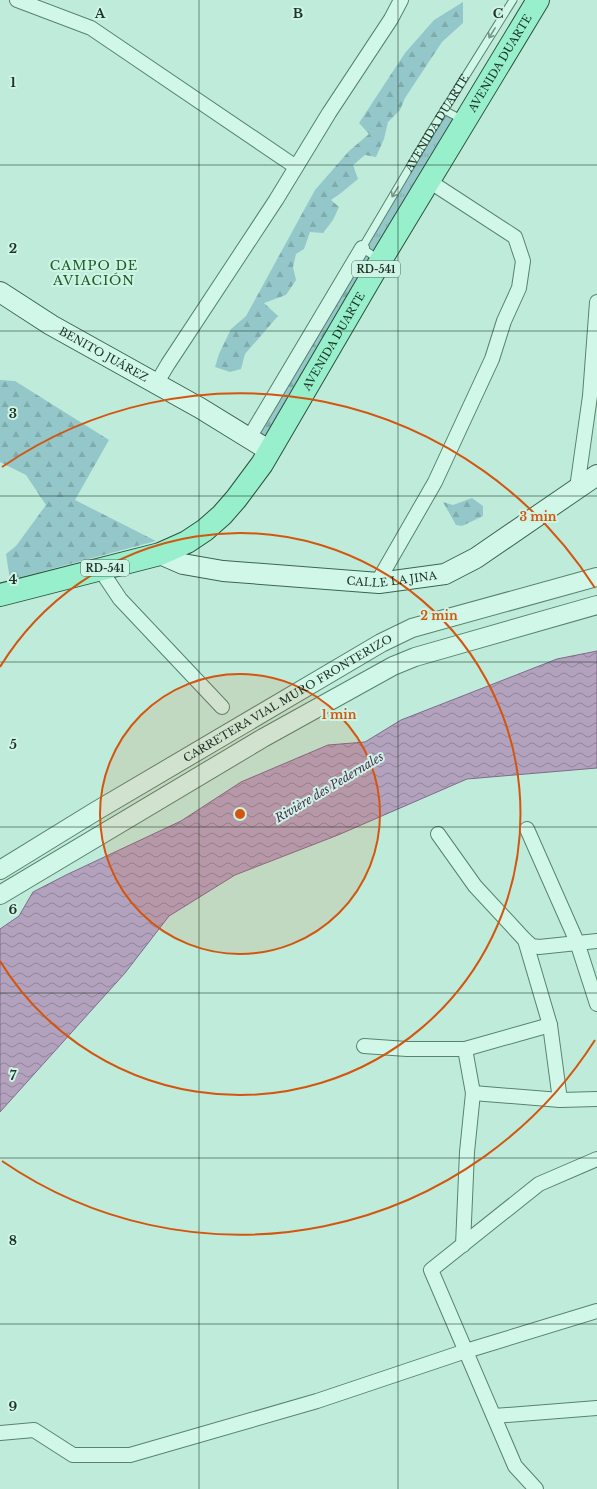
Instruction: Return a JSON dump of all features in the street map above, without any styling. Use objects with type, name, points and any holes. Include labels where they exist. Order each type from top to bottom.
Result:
[{"type":"main road","name":"AVENIDA DUARTE","points":[[160,554],[187,542],[205,530],[222,515],[262,464],[381,260],[538,0]]},
{"type":"main road","name":"BENITO JUÁREZ","points":[[0,292],[51,325],[200,408],[270,451]]},
{"type":"main road","name":"CALLE LA JINA","points":[[160,554],[183,564],[223,571],[378,583],[445,574],[476,558],[597,475]]},
{"type":"main road","name":"RD-541","points":[[0,595],[160,554]]},
{"type":"street","points":[[17,0],[91,28],[296,168]]},
{"type":"street","points":[[156,384],[276,200],[329,113],[391,19],[401,0]]},
{"type":"street","points":[[378,583],[435,482],[492,359],[504,321],[518,288],[523,261],[515,237],[429,181]]},
{"type":"street","points":[[248,438],[362,248]]},
{"type":"street","points":[[577,488],[594,394],[597,302]]},
{"type":"street","points":[[100,569],[120,598],[222,707]]},
{"type":"street","name":"CARRETERA VIAL MURO FRONTERIZO","points":[[0,870],[96,811],[381,642],[412,628],[597,576]]},
{"type":"street","name":"CARRETERA VIAL MURO FRONTERIZO","points":[[0,895],[263,738],[393,666],[415,657],[597,605]]},
{"type":"street","points":[[527,829],[577,942],[597,1004]]},
{"type":"street","points":[[438,834],[475,886],[532,946],[537,947],[597,941]]},
{"type":"street","points":[[525,940],[550,1025],[560,1100]]},
{"type":"street","points":[[364,1046],[407,1049],[465,1049],[550,1025]]},
{"type":"street","points":[[463,1245],[467,1152],[473,1093],[465,1049]]},
{"type":"street","points":[[473,1093],[560,1100],[597,1099]]},
{"type":"street","points":[[536,1489],[515,1466],[431,1270],[539,1184],[597,1160]]},
{"type":"street","points":[[0,1432],[34,1430],[73,1455],[130,1455],[317,1401],[466,1351],[597,1311]]},
{"type":"street","points":[[494,1416],[597,1408]]},
{"type":"lane","name":"AVENIDA DUARTE","points":[[362,248],[444,110],[513,0]]},
{"type":"lane","points":[[444,110],[464,121]]},
{"type":"lane","points":[[362,248],[381,260]]},
{"type":"green space","points":[[463,2],[463,23],[442,42],[405,98],[400,110],[388,122],[384,139],[376,157],[365,155],[353,165],[358,179],[331,200],[339,207],[333,220],[323,233],[310,232],[304,249],[296,254],[293,267],[296,280],[286,295],[264,303],[278,316],[245,354],[241,369],[230,372],[215,367],[219,354],[231,329],[246,316],[315,190],[349,151],[369,134],[359,123],[405,53],[434,20]]},
{"type":"green space","points":[[445,111],[463,121],[381,260],[363,247]]},
{"type":"green space","points":[[362,248],[381,260],[270,451],[249,438]]},
{"type":"green space","points":[[0,380],[15,381],[109,440],[75,500],[156,541],[10,580],[6,554],[16,546],[46,505],[26,475],[0,462]]},
{"type":"green space","points":[[472,498],[483,506],[483,516],[462,526],[456,525],[443,502],[453,505]]},
{"type":"water","name":"Rivière des Pedernales","points":[[597,651],[597,768],[467,779],[338,835],[235,875],[169,916],[125,973],[0,1112],[0,929],[19,916],[33,892],[181,821],[241,782],[328,745],[365,742],[401,720],[557,659]]},
{"type":"district","name":"CAMPO DE AVIACIÓN","points":[[94,272]]}]
